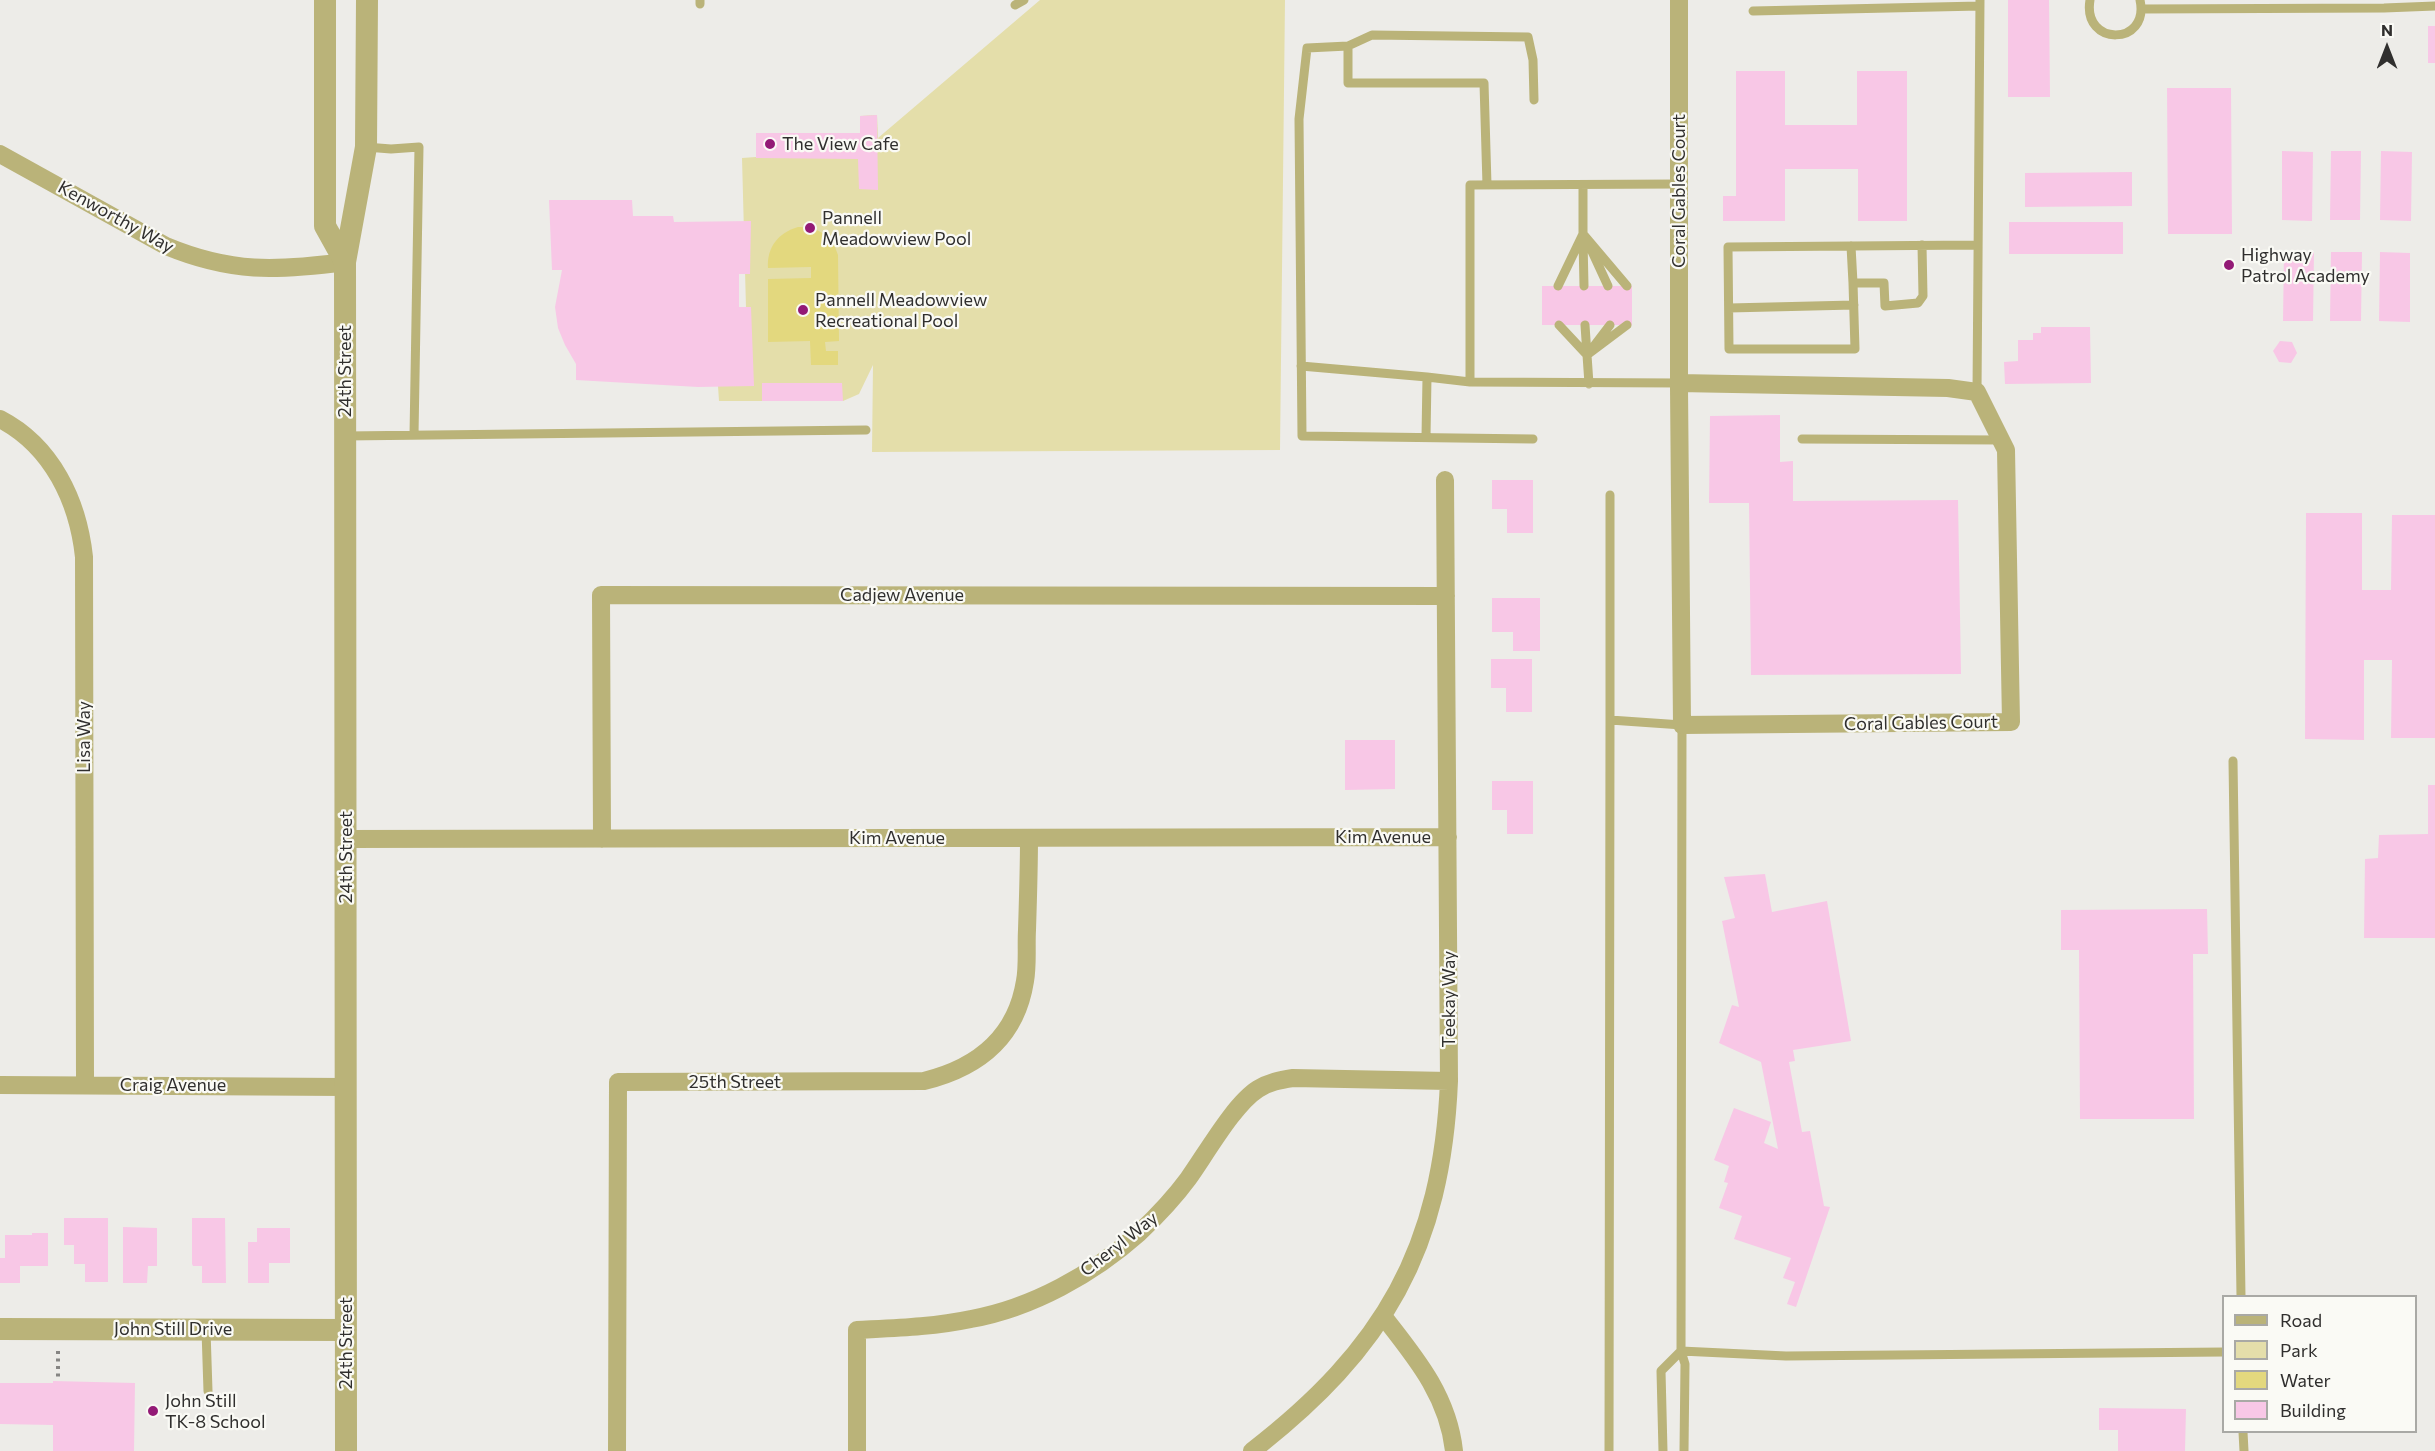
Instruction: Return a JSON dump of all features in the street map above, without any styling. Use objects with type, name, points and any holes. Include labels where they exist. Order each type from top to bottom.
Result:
[{"type":"street","name":"24th Street","points":[[325,0],[325,226],[345,262]]},
{"type":"street","name":"24th Street","points":[[346,1451],[345,262],[366,147],[367,0]]},
{"type":"street","name":"Coral Gables Court","points":[[1679,0],[1678,382],[1682,725],[2011,722],[2006,450],[1977,392]]},
{"type":"street","name":"Kenworthy Way","points":[[0,154],[15,160],[124,224],[188,256],[245,269],[286,269],[345,262]]},
{"type":"street","points":[[1678,382],[1948,388],[1977,392]]},
{"type":"street","name":"Lisa Way","points":[[0,419],[29,439],[62,479],[74,506],[81,534],[84,568],[85,1086]]},
{"type":"street","name":"Teekay Way","points":[[1252,1451],[1320,1393],[1356,1353],[1383,1316],[1401,1288],[1417,1252],[1433,1207],[1443,1160],[1449,1081],[1445,480]]},
{"type":"street","name":"Cadjew Avenue","points":[[602,839],[601,595],[1446,596]]},
{"type":"street","name":"Kim Avenue","points":[[346,839],[1448,837]]},
{"type":"street","name":"25th Street","points":[[617,1451],[618,1082],[924,1081],[948,1075],[974,1063],[991,1049],[1006,1030],[1018,1008],[1025,980],[1029,838]]},
{"type":"street","name":"Cheryl Way","points":[[857,1451],[857,1330],[928,1326],[973,1319],[1035,1299],[1070,1282],[1103,1262],[1146,1227],[1187,1181],[1243,1101],[1274,1081],[1293,1078],[1449,1081]]},
{"type":"street","name":"Craig Avenue","points":[[0,1085],[346,1086]]},
{"type":"street","points":[[1383,1316],[1434,1385],[1445,1410],[1454,1451]]},
{"type":"street","name":"John Still Drive","points":[[0,1329],[346,1330]]},
{"type":"lane","points":[[1015,5],[1024,0]]},
{"type":"lane","points":[[2090,0],[2091,19],[2096,27],[2105,33],[2115,35],[2126,33],[2134,27],[2140,19],[2141,4],[2384,8],[2435,6]]},
{"type":"lane","points":[[1753,12],[1980,3],[1977,392]]},
{"type":"lane","points":[[1533,439],[1302,436],[1299,119],[1307,48],[1348,46],[1372,35],[1528,37],[1533,60],[1534,100]]},
{"type":"lane","points":[[1348,46],[1348,83],[1484,83],[1487,185]]},
{"type":"lane","points":[[366,147],[391,149],[419,147],[414,435]]},
{"type":"lane","points":[[1470,381],[1470,185],[1679,184]]},
{"type":"lane","points":[[1583,185],[1584,286]]},
{"type":"lane","points":[[1558,286],[1583,234]]},
{"type":"lane","points":[[1583,234],[1608,286]]},
{"type":"lane","points":[[1583,234],[1627,286]]},
{"type":"lane","points":[[1851,246],[1855,349],[1729,348],[1728,247],[1851,246],[1922,246],[1978,245]]},
{"type":"lane","points":[[1853,283],[1884,283],[1885,306],[1918,303],[1923,296],[1922,246]]},
{"type":"lane","points":[[1729,308],[1854,305]]},
{"type":"lane","points":[[1559,325],[1587,355]]},
{"type":"lane","points":[[1585,325],[1589,384]]},
{"type":"lane","points":[[1587,355],[1610,325]]},
{"type":"lane","points":[[1587,355],[1627,325]]},
{"type":"lane","points":[[1301,366],[1470,381],[1589,384],[1678,382]]},
{"type":"lane","points":[[1426,437],[1427,377]]},
{"type":"lane","points":[[345,436],[866,430]]},
{"type":"lane","points":[[1802,439],[2001,440]]},
{"type":"lane","points":[[1609,1451],[1610,495]]},
{"type":"lane","points":[[1610,720],[1682,725],[1681,1352],[1685,1364],[1684,1451]]},
{"type":"lane","points":[[2233,761],[2241,1295]]},
{"type":"lane","points":[[206,1329],[208,1391]]},
{"type":"lane","points":[[1663,1451],[1661,1371],[1681,1352],[1786,1356],[2222,1352]]},
{"type":"lane","points":[[2243,1433],[2244,1451]]},
{"type":"path","points":[[58,1352],[58,1381]]},
{"type":"green space","points":[[1040,0],[1285,0],[1280,450],[872,452],[873,365],[859,394],[843,401],[719,401],[718,386],[748,383],[742,158],[756,157],[756,133],[860,133],[860,116],[877,115],[878,138]]},
{"type":"water","name":"Pannell Meadowview Recreational Pool","points":[[798,227],[818,231],[828,237],[838,255],[839,341],[825,342],[826,351],[838,351],[838,365],[811,365],[810,341],[768,342],[768,279],[811,278],[811,267],[768,268],[769,254],[775,242],[785,233]]},
{"type":"building","points":[[2008,0],[2049,0],[2050,97],[2008,97]]},
{"type":"building","points":[[2428,26],[2435,26],[2435,63],[2428,63]]},
{"type":"building","points":[[1736,71],[1785,71],[1785,125],[1857,125],[1857,71],[1907,71],[1907,221],[1858,221],[1858,169],[1785,169],[1785,221],[1723,221],[1723,196],[1736,196]]},
{"type":"building","points":[[2167,88],[2231,88],[2232,234],[2168,234]]},
{"type":"building","points":[[877,115],[878,190],[859,189],[858,159],[756,158],[756,133],[860,133],[860,116]]},
{"type":"building","points":[[2282,151],[2313,152],[2312,221],[2282,220]]},
{"type":"building","points":[[2331,151],[2361,151],[2360,220],[2330,220]]},
{"type":"building","points":[[2381,151],[2412,152],[2411,221],[2380,220]]},
{"type":"building","points":[[2132,172],[2132,206],[2025,207],[2025,173]]},
{"type":"building","points":[[549,200],[632,200],[633,216],[673,216],[674,222],[751,221],[750,274],[739,274],[739,307],[751,307],[754,386],[698,387],[576,380],[576,364],[558,328],[555,307],[562,270],[552,270]]},
{"type":"building","points":[[2009,222],[2123,222],[2123,254],[2009,254]]},
{"type":"building","points":[[2284,252],[2314,252],[2313,321],[2283,321]]},
{"type":"building","points":[[2331,252],[2362,252],[2361,321],[2330,321]]},
{"type":"building","points":[[2380,252],[2410,253],[2410,322],[2379,321]]},
{"type":"building","points":[[1542,286],[1632,286],[1632,325],[1542,325]]},
{"type":"building","points":[[2041,327],[2090,327],[2091,383],[2005,384],[2004,362],[2018,361],[2018,340],[2033,340],[2033,333],[2041,333]]},
{"type":"building","points":[[2280,341],[2292,342],[2297,353],[2291,363],[2279,362],[2273,351]]},
{"type":"building","points":[[762,383],[842,383],[843,401],[762,401]]},
{"type":"building","points":[[1780,415],[1780,462],[1793,461],[1793,501],[1958,500],[1961,674],[1751,675],[1749,503],[1709,503],[1710,416]]},
{"type":"building","points":[[1492,480],[1533,480],[1533,533],[1507,533],[1507,509],[1492,509]]},
{"type":"building","points":[[2306,513],[2362,513],[2362,590],[2391,590],[2392,515],[2435,515],[2435,738],[2391,738],[2392,660],[2364,660],[2364,740],[2305,739]]},
{"type":"building","points":[[1492,598],[1540,598],[1540,651],[1513,651],[1513,632],[1492,632]]},
{"type":"building","points":[[1491,659],[1532,659],[1532,712],[1506,712],[1506,688],[1491,688]]},
{"type":"building","points":[[1345,740],[1395,740],[1395,789],[1345,790]]},
{"type":"building","points":[[1492,781],[1533,781],[1533,834],[1507,834],[1507,810],[1492,810]]},
{"type":"building","points":[[2428,785],[2435,785],[2435,938],[2364,938],[2365,859],[2378,858],[2379,835],[2428,834]]},
{"type":"building","points":[[1765,874],[1772,912],[1827,901],[1851,1041],[1793,1050],[1795,1061],[1789,1062],[1802,1132],[1810,1131],[1824,1206],[1830,1207],[1796,1307],[1787,1304],[1795,1282],[1783,1278],[1791,1258],[1734,1239],[1742,1216],[1719,1208],[1728,1183],[1724,1182],[1729,1166],[1714,1160],[1734,1108],[1771,1122],[1764,1143],[1778,1149],[1761,1062],[1719,1043],[1732,1005],[1739,1007],[1722,921],[1735,918],[1724,877]]},
{"type":"building","points":[[2207,909],[2208,954],[2193,954],[2194,1119],[2080,1119],[2079,950],[2061,950],[2061,910]]},
{"type":"building","points":[[64,1218],[108,1218],[108,1282],[85,1282],[85,1264],[74,1264],[74,1245],[64,1245]]},
{"type":"building","points":[[192,1218],[225,1218],[226,1283],[202,1283],[202,1266],[193,1266]]},
{"type":"building","points":[[123,1227],[157,1228],[157,1266],[148,1266],[147,1283],[123,1283]]},
{"type":"building","points":[[257,1228],[290,1228],[290,1263],[269,1263],[269,1283],[248,1283],[248,1242],[257,1242]]},
{"type":"building","points":[[32,1233],[48,1233],[48,1266],[20,1266],[20,1283],[0,1283],[0,1258],[5,1258],[5,1235],[32,1235]]},
{"type":"building","points":[[53,1381],[135,1383],[134,1451],[53,1451],[53,1425],[0,1424],[0,1383],[53,1383]]},
{"type":"building","points":[[2099,1408],[2186,1409],[2185,1451],[2118,1451],[2118,1430],[2099,1430]]},
{"type":"place","name":"The View Cafe","points":[[770,144]]},
{"type":"place","name":"Pannell Meadowview Pool","points":[[810,228]]},
{"type":"place","name":"Highway Patrol Academy","points":[[2229,265]]},
{"type":"place","name":"Pannell Meadowview Recreational Pool","points":[[803,310]]},
{"type":"place","name":"John Still TK-8 School","points":[[153,1411]]}]
